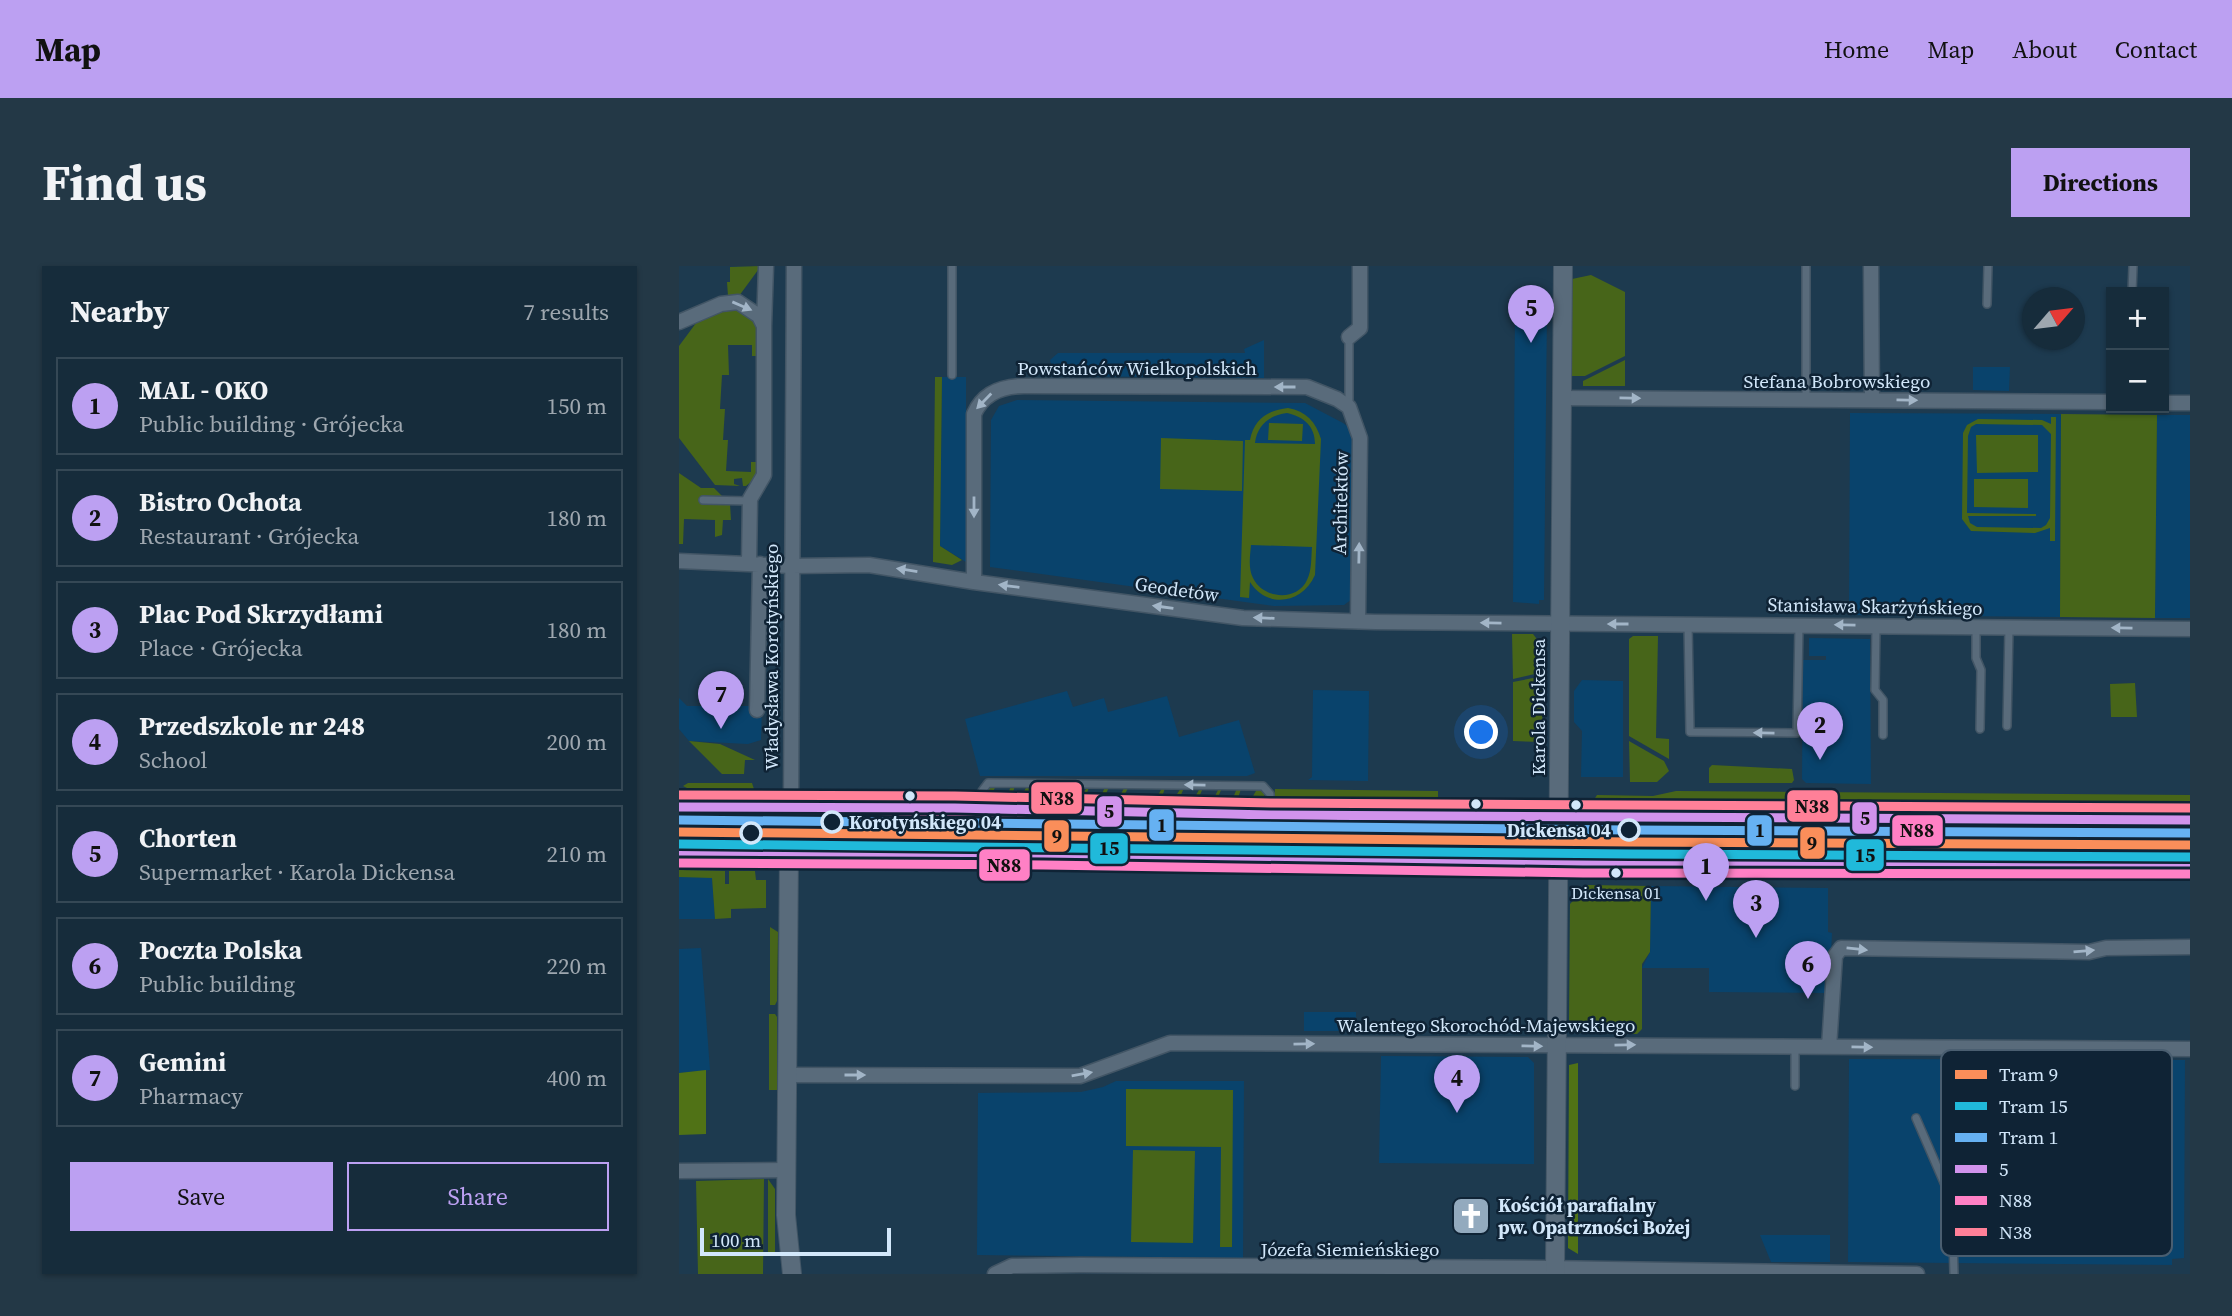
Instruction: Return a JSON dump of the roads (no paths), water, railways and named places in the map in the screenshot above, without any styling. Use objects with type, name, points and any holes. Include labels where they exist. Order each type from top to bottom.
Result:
[{"type":"main road","points":[[679,807],[792,806],[1270,815],[2190,820]]},
{"type":"main road","points":[[679,851],[1558,860],[2190,862]]},
{"type":"street","points":[[758,710],[750,500],[764,475],[766,266]]},
{"type":"street","name":"Władysława Korotyńskiego","points":[[792,1274],[786,1215],[786,1170],[794,632],[794,266]]},
{"type":"street","name":"Architektów","points":[[1349,337],[1360,328],[1360,266]]},
{"type":"street","name":"Karola Dickensa","points":[[1555,1271],[1563,266]]},
{"type":"street","points":[[1871,266],[1872,400]]},
{"type":"street","points":[[679,322],[721,304],[738,302],[759,316],[764,326]]},
{"type":"street","name":"Powstańców Wielkopolskich","points":[[974,582],[974,414],[983,399],[1001,388],[1307,387],[1349,407]]},
{"type":"street","name":"Stefana Bobrowskiego","points":[[1562,398],[2106,402]]},
{"type":"street","points":[[2169,402],[2190,403]]},
{"type":"street","name":"Architektów","points":[[1349,407],[1360,438],[1358,621]]},
{"type":"street","name":"Geodetów","points":[[679,561],[900,568],[974,582],[1243,618],[1559,624]]},
{"type":"street","name":"Stanisława Skarżyńskiego","points":[[1559,624],[2190,629]]},
{"type":"street","points":[[1829,1047],[1835,956],[1841,948],[2089,952],[2106,948],[2190,947]]},
{"type":"street","name":"Walentego Skorochód-Majewskiego","points":[[787,1075],[1080,1076],[1170,1043],[2190,1049]]},
{"type":"street","points":[[679,1171],[786,1170]]},
{"type":"street","name":"Władysława Korotyńskiego","points":[[780,1274],[779,1257],[786,1215]]},
{"type":"street","name":"Józefa Siemieńskiego","points":[[995,1274],[1012,1266],[1917,1274]]},
{"type":"lane","points":[[952,266],[952,375]]},
{"type":"lane","points":[[1806,266],[1806,400]]},
{"type":"lane","points":[[1987,304],[1988,266]]},
{"type":"lane","points":[[2133,266],[2133,287]]},
{"type":"lane","name":"Architektów","points":[[1349,337],[1349,407]]},
{"type":"lane","points":[[703,500],[750,500]]},
{"type":"lane","points":[[1688,624],[1690,732],[1797,733],[1799,625]]},
{"type":"lane","points":[[1876,626],[1875,690],[1883,700],[1882,734]]},
{"type":"lane","points":[[1976,626],[1976,658],[1981,670],[1980,729]]},
{"type":"lane","points":[[2007,726],[2008,627]]},
{"type":"lane","points":[[982,810],[982,791],[988,783],[1263,786],[1270,794],[1270,815]]},
{"type":"lane","points":[[1795,1046],[1795,1086]]},
{"type":"lane","points":[[1916,1118],[1941,1176]]},
{"type":"lane","points":[[1954,1256],[1954,1274]]},
{"type":"tram line","name":"1","points":[[679,820],[2190,833]]},
{"type":"tram line","name":"9","points":[[679,832],[2190,845]]},
{"type":"tram line","name":"15","points":[[679,844],[2190,857]]},
{"type":"place","name":"Chorten","points":[[1531,343]]},
{"type":"place","name":"Gemini","points":[[721,729]]},
{"type":"place","name":"Bistro Ochota","points":[[1820,760]]},
{"type":"place","name":"Korotyńskiego 04","points":[[832,822]]},
{"type":"place","name":"Dickensa 04","points":[[1629,830]]},
{"type":"place","name":"Dickensa 01","points":[[1616,873]]},
{"type":"place","name":"MAL - OKO","points":[[1706,901]]},
{"type":"place","name":"Plac Pod Skrzydłami","points":[[1756,938]]},
{"type":"place","name":"Poczta Polska","points":[[1808,999]]},
{"type":"place","name":"Przedszkole nr 248","points":[[1457,1113]]},
{"type":"place","name":"Kościół parafialny pw. Opatrzności Bożej","points":[[1471,1216]]}]
